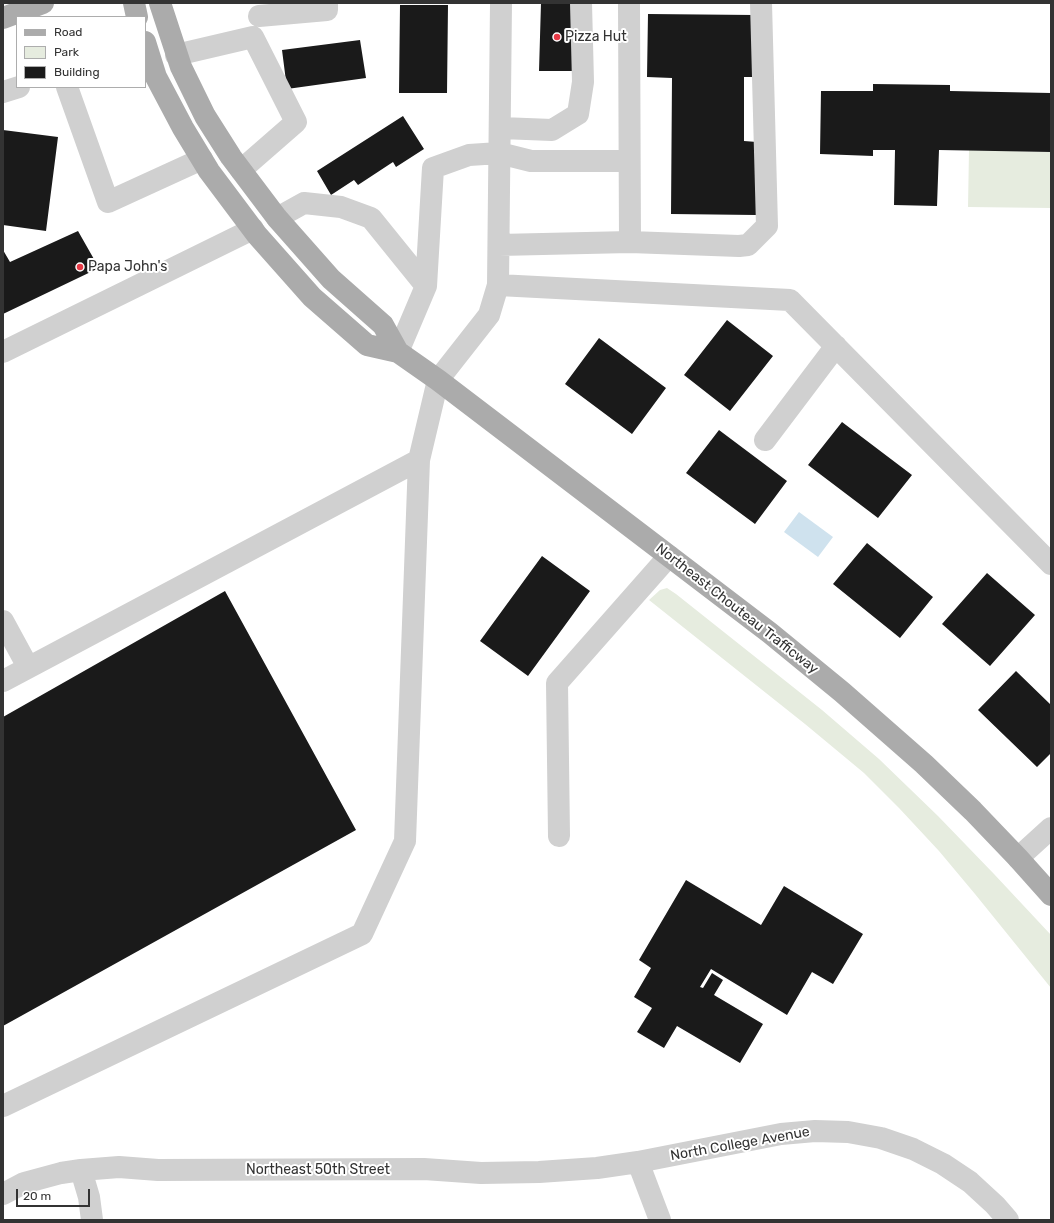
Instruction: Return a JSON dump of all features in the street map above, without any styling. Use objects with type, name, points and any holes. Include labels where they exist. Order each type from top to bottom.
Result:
[{"type":"main road","points":[[3,18],[43,3]]},
{"type":"main road","points":[[134,3],[137,16]]},
{"type":"main road","name":"Northeast Chouteau Trafficway","points":[[160,3],[181,67],[205,116],[231,156],[277,218],[330,279],[383,325],[398,352]]},
{"type":"main road","name":"Northeast Chouteau Trafficway","points":[[146,45],[156,77],[183,128],[209,171],[253,229],[312,297],[367,346],[398,352],[438,380],[770,633],[842,692],[924,764],[973,811],[1051,895]]},
{"type":"street","points":[[241,170],[296,122],[253,37],[258,9],[327,10],[326,3]]},
{"type":"street","points":[[3,1106],[362,934],[405,841],[419,460],[438,380],[489,315],[498,284],[501,3]]},
{"type":"street","points":[[500,128],[552,130],[578,114],[583,82],[581,3]]},
{"type":"street","points":[[629,3],[630,242]]},
{"type":"street","points":[[499,245],[630,242],[739,246],[748,245],[767,226],[761,3]]},
{"type":"street","points":[[176,55],[253,37]]},
{"type":"street","points":[[3,92],[16,88]]},
{"type":"street","points":[[67,88],[108,202],[202,159]]},
{"type":"street","points":[[398,352],[426,286],[433,168],[469,155],[499,153],[531,161],[629,161]]},
{"type":"street","points":[[277,218],[304,203],[341,207],[371,218],[426,286]]},
{"type":"street","points":[[3,352],[253,229]]},
{"type":"street","points":[[498,284],[790,300],[1051,564]]},
{"type":"street","points":[[765,440],[836,346]]},
{"type":"street","points":[[3,681],[419,460]]},
{"type":"street","points":[[559,836],[556,682],[669,556]]},
{"type":"street","points":[[3,621],[28,667]]},
{"type":"street","points":[[1018,858],[1051,828]]},
{"type":"street","name":"North College Avenue","points":[[638,1162],[781,1134],[815,1131],[848,1132],[894,1142],[913,1149],[943,1164],[970,1182],[995,1205],[1008,1220]]},
{"type":"street","points":[[638,1162],[660,1220]]},
{"type":"street","name":"Northeast 50th Street","points":[[3,1194],[24,1183],[61,1172],[119,1167],[158,1170],[424,1169],[481,1172],[539,1172],[597,1168],[638,1162]]},
{"type":"street","points":[[81,1170],[89,1197],[92,1220]]},
{"type":"green space","points":[[969,150],[1051,152],[1050,208],[968,207]]},
{"type":"green space","points":[[667,588],[822,710],[879,759],[938,816],[994,874],[1051,935],[1051,988],[939,851],[864,773],[649,600],[660,590]]},
{"type":"water","points":[[799,512],[833,537],[818,557],[784,532]]},
{"type":"building","name":"Pizza Hut","points":[[541,3],[575,3],[574,71],[539,71]]},
{"type":"building","points":[[400,5],[448,5],[447,93],[399,93]]},
{"type":"building","points":[[648,14],[754,15],[753,77],[744,77],[744,141],[757,142],[756,215],[671,214],[672,78],[647,77]]},
{"type":"building","points":[[360,40],[366,78],[287,89],[282,50]]},
{"type":"building","points":[[873,84],[950,85],[950,91],[1051,93],[1051,152],[939,150],[937,206],[894,205],[895,150],[873,150],[873,156],[820,154],[821,91],[873,91]]},
{"type":"building","points":[[403,116],[424,149],[396,167],[393,162],[358,185],[354,180],[331,195],[317,171]]},
{"type":"building","points":[[3,130],[58,137],[46,231],[3,225]]},
{"type":"building","points":[[78,231],[99,268],[3,314],[3,250],[10,262]]},
{"type":"building","points":[[727,320],[773,356],[730,411],[684,375]]},
{"type":"building","points":[[599,338],[666,388],[632,434],[565,384]]},
{"type":"building","points":[[842,422],[912,475],[878,518],[808,465]]},
{"type":"building","points":[[719,430],[787,481],[755,524],[686,473]]},
{"type":"building","points":[[867,543],[933,597],[900,638],[833,584]]},
{"type":"building","points":[[542,556],[590,591],[528,676],[480,641]]},
{"type":"building","points":[[987,573],[1035,615],[990,666],[942,624]]},
{"type":"building","points":[[225,591],[356,830],[3,1026],[3,717]]},
{"type":"building","points":[[1016,671],[1051,705],[1051,753],[1037,767],[978,710]]},
{"type":"building","points":[[686,880],[761,925],[784,886],[863,934],[833,984],[812,972],[787,1015],[711,969],[700,987],[703,988],[712,973],[723,980],[714,995],[763,1024],[740,1063],[677,1026],[664,1048],[637,1032],[652,1008],[634,997],[651,968],[639,960]]},
{"type":"place","name":"Pizza Hut","points":[[557,37]]},
{"type":"place","name":"Papa John's","points":[[80,267]]}]
